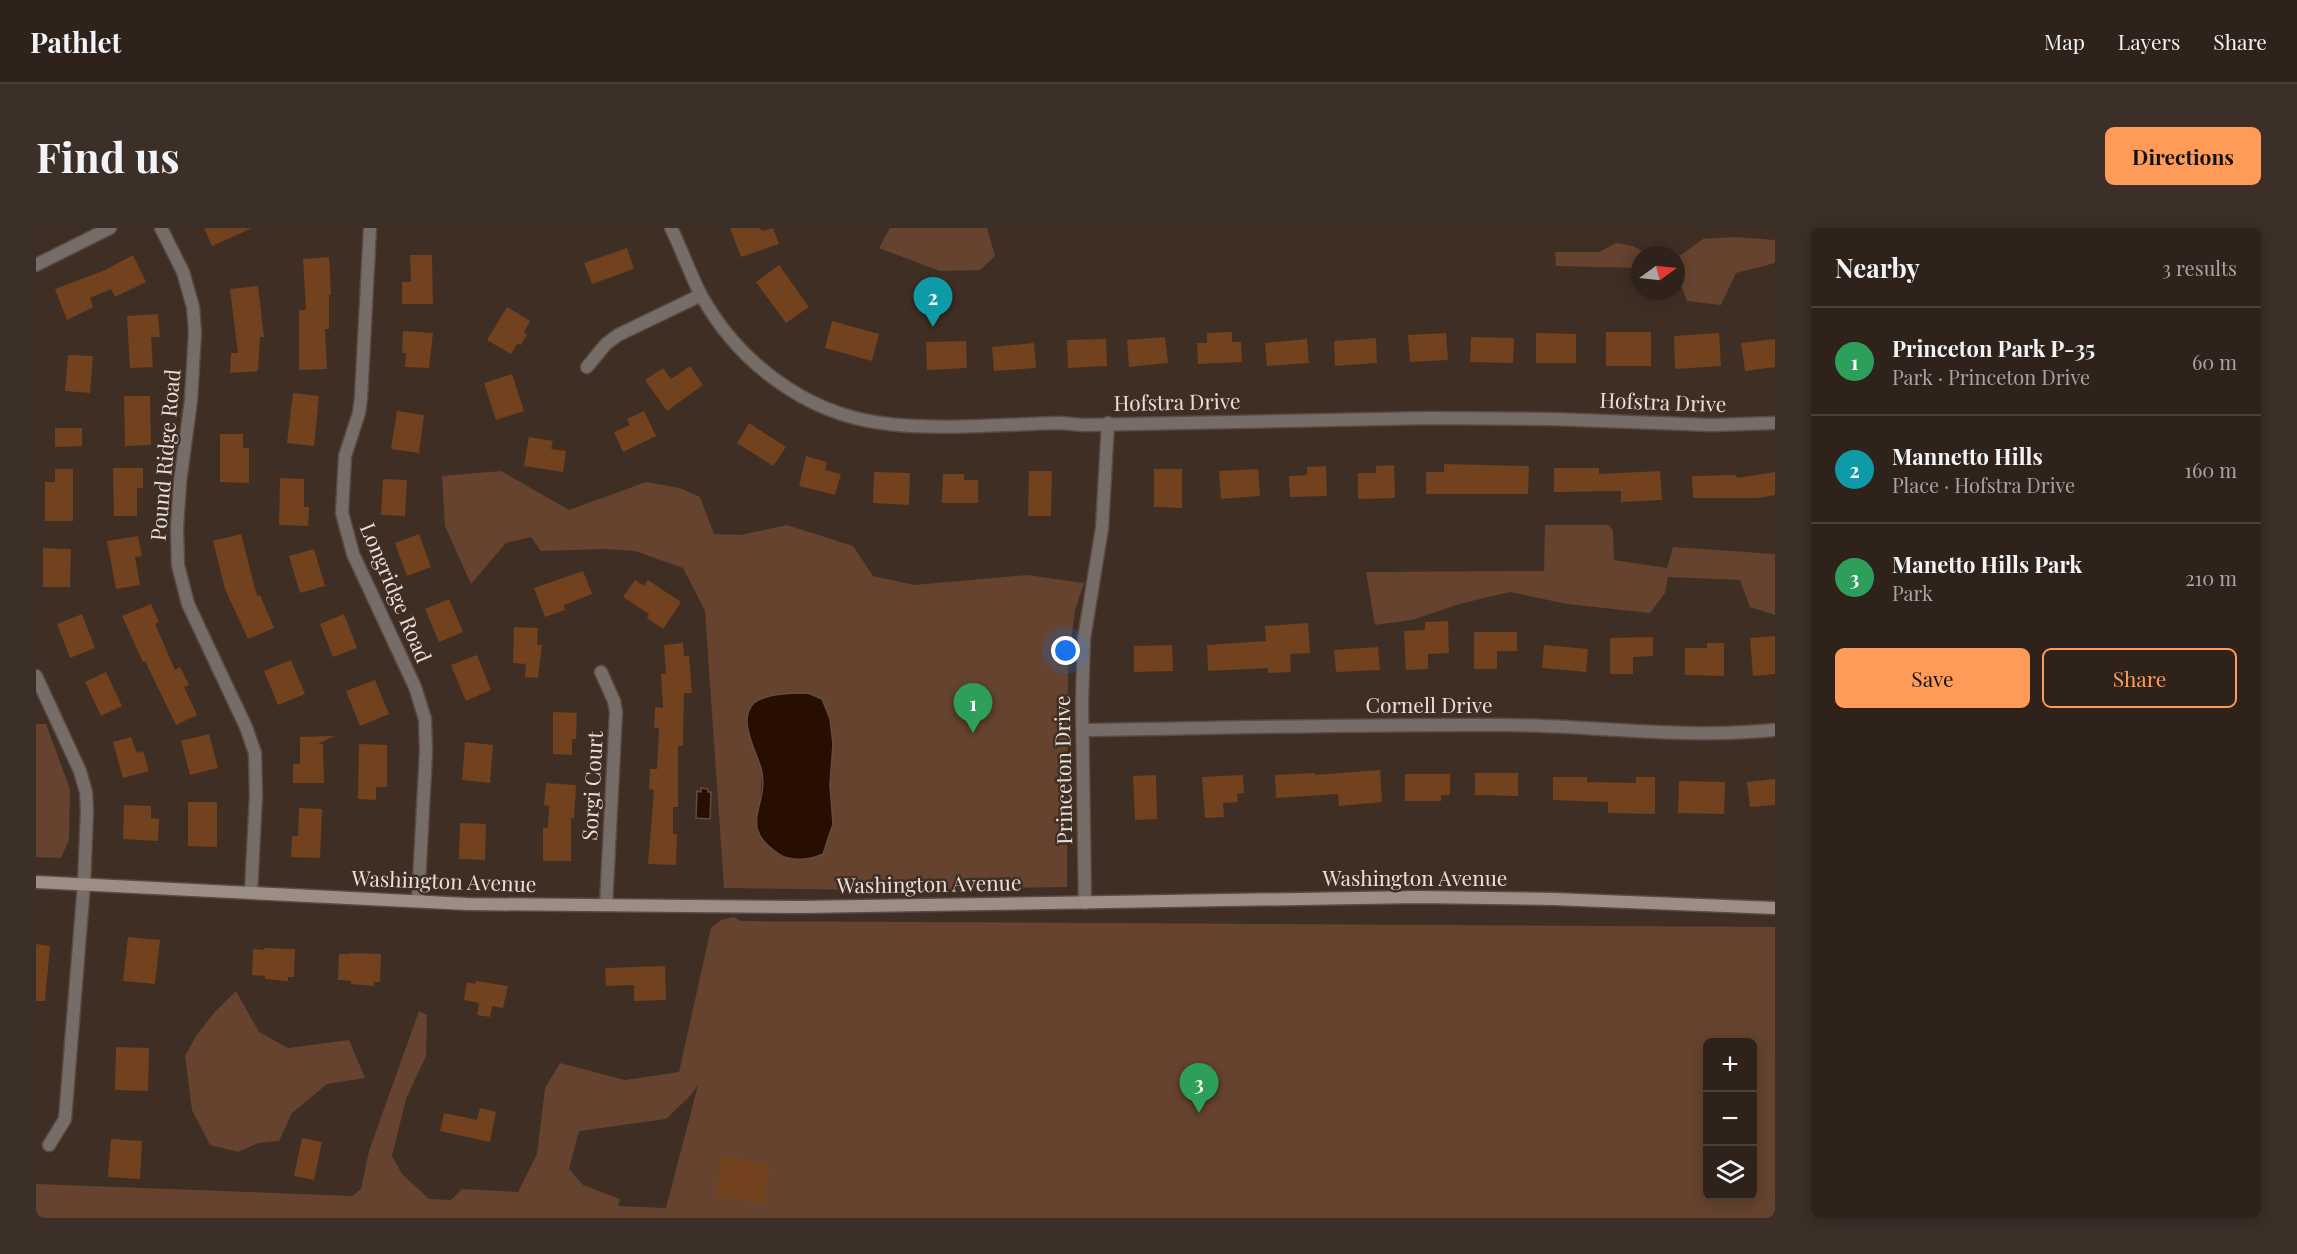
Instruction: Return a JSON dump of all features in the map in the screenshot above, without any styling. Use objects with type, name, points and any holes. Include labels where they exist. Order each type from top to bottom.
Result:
[{"type":"main road","name":"Washington Avenue","points":[[36,882],[467,904],[802,907],[1418,897],[1554,899],[1775,908]]},
{"type":"street","points":[[36,265],[110,228]]},
{"type":"street","name":"Pound Ridge Road","points":[[160,228],[183,272],[193,307],[195,332],[191,400],[180,482],[177,528],[178,565],[188,604],[246,728],[255,753],[256,795],[251,892]]},
{"type":"street","name":"Longridge Road","points":[[370,228],[361,398],[359,413],[345,456],[342,513],[353,554],[415,687],[425,719],[426,752],[418,901]]},
{"type":"street","name":"Hofstra Drive","points":[[671,228],[701,295],[725,330],[760,368],[797,394],[840,414],[880,423],[914,426],[1060,423],[1083,425],[1428,417],[1711,425],[1775,423]]},
{"type":"street","points":[[587,367],[606,344],[618,335],[701,295]]},
{"type":"street","name":"Princeton Drive","points":[[1085,903],[1084,639],[1102,528],[1107,423]]},
{"type":"street","name":"Sorgi Court","points":[[601,672],[614,701],[616,712],[606,905]]},
{"type":"street","points":[[36,676],[80,771],[86,792],[87,811],[84,884],[65,1119],[49,1144]]},
{"type":"street","name":"Cornell Drive","points":[[1083,730],[1463,725],[1694,732],[1775,730]]},
{"type":"shaded area","points":[[890,228],[987,228],[995,256],[980,270],[940,271],[879,248]]},
{"type":"shaded area","points":[[1734,237],[1775,240],[1775,263],[1736,273],[1721,305],[1687,301],[1685,252],[1703,239]]},
{"type":"shaded area","points":[[1616,243],[1633,246],[1631,246],[1631,268],[1556,266],[1555,252],[1599,252]]},
{"type":"shaded area","points":[[501,471],[569,510],[646,482],[680,488],[700,497],[714,534],[740,535],[787,525],[853,546],[873,576],[914,585],[1027,575],[1084,583],[1075,610],[1068,664],[1067,887],[876,890],[724,888],[705,611],[683,568],[635,551],[604,549],[541,551],[531,537],[506,543],[471,584],[445,526],[442,476]],"holes":[[[748,727],[830,785],[833,824],[756,820],[762,771]]]},
{"type":"shaded area","points":[[1545,525],[1608,525],[1613,530],[1614,560],[1667,568],[1673,547],[1775,554],[1775,615],[1750,607],[1740,580],[1668,577],[1665,593],[1650,613],[1567,604],[1510,592],[1459,604],[1412,620],[1375,625],[1366,572],[1544,571]]},
{"type":"shaded area","points":[[808,693],[822,699],[830,719],[833,744],[830,785],[833,824],[823,854],[813,858],[795,859],[779,854],[766,844],[759,834],[757,814],[763,781],[761,768],[749,735],[747,718],[754,703],[765,697]]},
{"type":"shaded area","points":[[36,724],[46,724],[70,789],[69,840],[61,858],[36,857]]},
{"type":"shaded area","points":[[701,788],[711,792],[710,819],[696,818],[697,791],[701,792]]},
{"type":"shaded area","points":[[734,917],[740,921],[1775,927],[1775,1218],[36,1218],[36,1184],[352,1196],[361,1189],[369,1151],[419,1011],[427,1015],[426,1056],[406,1099],[392,1156],[402,1174],[429,1199],[451,1200],[462,1189],[518,1192],[537,1154],[545,1088],[560,1063],[625,1080],[679,1072],[711,928],[721,920]],"holes":[[[698,1085],[666,1208],[618,1206],[620,1199],[583,1185],[569,1169],[579,1131],[666,1119]]]},
{"type":"shaded area","points":[[236,991],[259,1032],[288,1048],[349,1040],[365,1078],[327,1084],[292,1113],[279,1141],[258,1143],[238,1152],[210,1145],[192,1110],[185,1056],[196,1036],[214,1013]]},
{"type":"building","points":[[204,228],[252,228],[212,246]]},
{"type":"building","points":[[730,228],[760,228],[762,231],[773,228],[779,244],[741,257]]},
{"type":"building","points":[[627,248],[634,269],[592,284],[584,263]]},
{"type":"building","points":[[133,255],[146,282],[115,297],[111,289],[90,298],[93,307],[67,320],[55,289],[103,271]]},
{"type":"building","points":[[410,255],[432,255],[433,304],[402,304],[402,282],[411,282]]},
{"type":"building","points":[[329,257],[331,295],[329,295],[329,329],[325,329],[327,369],[299,370],[299,310],[306,310],[303,259]]},
{"type":"building","points":[[779,265],[809,307],[786,323],[756,282]]},
{"type":"building","points":[[258,286],[264,337],[260,337],[258,371],[230,373],[231,353],[238,353],[230,289]]},
{"type":"building","points":[[507,307],[530,321],[521,345],[517,344],[511,354],[487,340]]},
{"type":"building","points":[[158,314],[160,337],[151,337],[153,367],[130,368],[127,316]]},
{"type":"building","points":[[832,321],[879,334],[872,361],[825,348]]},
{"type":"building","points":[[403,331],[433,333],[429,368],[405,367],[406,353],[402,353]]},
{"type":"building","points":[[1232,332],[1232,342],[1241,342],[1242,362],[1198,364],[1197,343],[1207,343],[1207,333]]},
{"type":"building","points":[[1606,332],[1651,332],[1651,366],[1606,366]]},
{"type":"building","points":[[1446,333],[1448,360],[1410,362],[1408,335]]},
{"type":"building","points":[[1536,333],[1576,334],[1576,363],[1536,363]]},
{"type":"building","points":[[1719,333],[1721,366],[1675,369],[1674,336]]},
{"type":"building","points":[[1165,337],[1168,363],[1129,367],[1127,340]]},
{"type":"building","points":[[1471,337],[1514,338],[1513,363],[1470,362]]},
{"type":"building","points":[[1376,338],[1377,363],[1335,366],[1334,341]]},
{"type":"building","points":[[1106,339],[1107,366],[1068,368],[1067,340]]},
{"type":"building","points":[[1307,339],[1309,363],[1267,366],[1265,343]]},
{"type":"building","points":[[1775,339],[1775,367],[1745,371],[1741,343]]},
{"type":"building","points":[[966,341],[967,368],[927,370],[926,342]]},
{"type":"building","points":[[1034,343],[1036,368],[994,371],[992,347]]},
{"type":"building","points":[[68,355],[93,356],[90,393],[65,391]]},
{"type":"building","points":[[690,366],[703,385],[667,411],[645,380],[663,368],[671,379]]},
{"type":"building","points":[[512,374],[524,411],[496,420],[484,383]]},
{"type":"building","points":[[293,393],[319,396],[314,446],[287,443]]},
{"type":"building","points":[[124,396],[150,396],[151,445],[125,446]]},
{"type":"building","points":[[397,411],[424,415],[419,453],[391,449]]},
{"type":"building","points":[[644,411],[656,436],[623,452],[614,432],[630,425],[627,419]]},
{"type":"building","points":[[749,423],[786,447],[773,466],[737,443]]},
{"type":"building","points":[[55,428],[82,428],[82,446],[55,447]]},
{"type":"building","points":[[220,434],[243,434],[243,448],[249,448],[249,483],[220,482]]},
{"type":"building","points":[[529,437],[553,441],[551,449],[566,451],[563,472],[524,466]]},
{"type":"building","points":[[806,456],[827,462],[825,470],[841,474],[835,495],[799,486]]},
{"type":"building","points":[[1444,464],[1529,466],[1528,494],[1426,494],[1426,472],[1444,472]]},
{"type":"building","points":[[1394,465],[1395,498],[1358,499],[1358,473],[1376,473],[1376,466]]},
{"type":"building","points":[[1326,466],[1327,496],[1290,497],[1289,476],[1307,475],[1307,467]]},
{"type":"building","points":[[113,468],[143,468],[143,488],[137,488],[137,516],[114,516]]},
{"type":"building","points":[[1554,468],[1599,468],[1599,474],[1660,471],[1662,500],[1621,502],[1621,491],[1554,492]]},
{"type":"building","points":[[55,469],[73,469],[73,521],[45,521],[45,482],[55,482]]},
{"type":"building","points":[[1154,469],[1182,469],[1182,508],[1154,507]]},
{"type":"building","points":[[1258,469],[1260,496],[1221,499],[1219,471]]},
{"type":"building","points":[[1029,471],[1052,471],[1051,516],[1028,516]]},
{"type":"building","points":[[874,472],[910,473],[909,505],[873,503]]},
{"type":"building","points":[[1775,472],[1775,495],[1758,498],[1693,498],[1692,476],[1736,475],[1737,478]]},
{"type":"building","points":[[943,474],[964,474],[964,480],[978,480],[978,503],[942,503]]},
{"type":"building","points":[[280,478],[304,479],[304,507],[309,507],[308,526],[279,525]]},
{"type":"building","points":[[383,479],[407,480],[405,516],[381,515]]},
{"type":"building","points":[[241,534],[257,596],[260,595],[274,628],[248,639],[225,589],[213,541]]},
{"type":"building","points":[[419,534],[431,567],[407,576],[395,543]]},
{"type":"building","points":[[138,536],[142,556],[135,557],[140,585],[116,589],[107,541]]},
{"type":"building","points":[[43,548],[71,549],[70,587],[43,587]]},
{"type":"building","points":[[314,549],[325,586],[300,593],[289,556]]},
{"type":"building","points":[[583,571],[592,594],[564,605],[565,610],[545,617],[534,588]]},
{"type":"building","points":[[635,580],[644,586],[648,580],[681,602],[663,629],[647,618],[649,614],[623,597]]},
{"type":"building","points":[[449,599],[463,632],[439,642],[425,609]]},
{"type":"building","points":[[151,604],[159,622],[155,624],[175,670],[180,667],[189,685],[184,687],[197,715],[176,725],[122,616]]},
{"type":"building","points":[[82,614],[95,648],[70,658],[57,624]]},
{"type":"building","points":[[344,614],[357,648],[333,657],[320,624]]},
{"type":"building","points":[[1448,621],[1449,653],[1428,654],[1428,669],[1406,670],[1404,631],[1425,630],[1425,622]]},
{"type":"building","points":[[1308,623],[1310,653],[1290,654],[1291,672],[1268,673],[1268,668],[1208,671],[1207,645],[1266,641],[1265,626]]},
{"type":"building","points":[[514,627],[538,628],[537,645],[542,645],[538,678],[525,677],[526,664],[513,663]]},
{"type":"building","points":[[1474,632],[1517,632],[1517,651],[1497,651],[1497,669],[1474,669]]},
{"type":"building","points":[[1775,636],[1775,674],[1753,676],[1750,638]]},
{"type":"building","points":[[1653,637],[1653,656],[1633,657],[1633,674],[1610,674],[1610,638]]},
{"type":"building","points":[[683,643],[684,656],[689,656],[692,693],[684,693],[683,746],[678,746],[678,807],[673,807],[673,834],[677,834],[676,865],[648,864],[654,790],[649,789],[650,769],[657,769],[659,728],[654,728],[655,707],[663,708],[661,674],[666,674],[664,645]]},
{"type":"building","points":[[1707,643],[1724,643],[1724,676],[1685,675],[1685,648],[1707,648]]},
{"type":"building","points":[[1172,645],[1173,671],[1134,672],[1134,646]]},
{"type":"building","points":[[1544,645],[1588,649],[1586,672],[1542,668]]},
{"type":"building","points":[[1378,647],[1380,670],[1336,672],[1334,650]]},
{"type":"building","points":[[477,655],[491,690],[466,701],[451,665]]},
{"type":"building","points":[[291,660],[305,694],[278,705],[264,671]]},
{"type":"building","points":[[106,672],[122,706],[101,716],[85,682]]},
{"type":"building","points":[[375,680],[389,714],[360,726],[346,691]]},
{"type":"building","points":[[553,712],[577,713],[576,739],[572,739],[572,755],[553,754]]},
{"type":"building","points":[[209,734],[218,768],[190,775],[181,741]]},
{"type":"building","points":[[334,736],[318,744],[323,744],[324,783],[293,783],[293,764],[300,764],[300,737]]},
{"type":"building","points":[[131,737],[137,753],[143,751],[149,771],[123,778],[113,742]]},
{"type":"building","points":[[465,742],[493,745],[490,783],[462,780]]},
{"type":"building","points":[[359,744],[387,745],[387,787],[376,787],[376,800],[358,799]]},
{"type":"building","points":[[1380,770],[1382,802],[1339,806],[1338,794],[1276,798],[1275,775],[1315,773],[1315,775]]},
{"type":"building","points":[[1475,773],[1518,773],[1518,796],[1475,795]]},
{"type":"building","points":[[1405,774],[1450,774],[1450,795],[1441,795],[1441,801],[1405,801]]},
{"type":"building","points":[[1156,775],[1157,819],[1135,820],[1133,776]]},
{"type":"building","points":[[1243,775],[1244,793],[1237,794],[1238,802],[1223,803],[1224,817],[1205,818],[1202,777]]},
{"type":"building","points":[[1553,777],[1587,777],[1587,782],[1636,783],[1636,777],[1655,777],[1655,814],[1608,813],[1608,802],[1553,800]]},
{"type":"building","points":[[1775,779],[1775,805],[1750,807],[1747,782]]},
{"type":"building","points":[[1679,781],[1725,782],[1724,814],[1678,813]]},
{"type":"building","points":[[546,783],[576,785],[574,818],[571,818],[571,861],[543,861],[543,828],[548,828],[549,806],[544,805]]},
{"type":"building","points":[[188,802],[217,802],[217,847],[188,846]]},
{"type":"building","points":[[124,805],[151,806],[151,818],[159,819],[158,841],[123,839]]},
{"type":"building","points":[[299,808],[322,809],[320,858],[291,857],[292,836],[298,836]]},
{"type":"building","points":[[460,823],[486,824],[485,860],[459,859]]},
{"type":"building","points":[[128,937],[160,940],[155,984],[123,981]]},
{"type":"building","points":[[36,944],[50,946],[45,1001],[36,1001]]},
{"type":"building","points":[[264,948],[295,949],[294,977],[288,977],[288,981],[265,979],[265,976],[252,975],[253,949],[264,950]]},
{"type":"building","points":[[339,954],[381,954],[380,982],[374,982],[374,986],[351,984],[351,981],[338,980]]},
{"type":"building","points":[[665,966],[666,1000],[634,1001],[634,985],[606,986],[605,968]]},
{"type":"building","points":[[476,981],[508,986],[503,1008],[492,1006],[490,1017],[477,1015],[479,1003],[464,1000],[467,982],[475,984]]},
{"type":"building","points":[[116,1047],[149,1048],[148,1091],[115,1090]]},
{"type":"building","points":[[480,1108],[496,1112],[490,1142],[440,1131],[444,1113],[477,1120]]},
{"type":"building","points":[[302,1138],[322,1142],[314,1180],[294,1176]]},
{"type":"building","points":[[111,1139],[142,1141],[140,1179],[108,1177]]},
{"type":"building","points":[[722,1156],[770,1164],[764,1204],[715,1196]]},
{"type":"place","name":"Mannetto Hills","points":[[933,327]]},
{"type":"place","name":"Princeton Park P-35","points":[[973,733]]},
{"type":"place","name":"Manetto Hills Park","points":[[1199,1113]]}]
